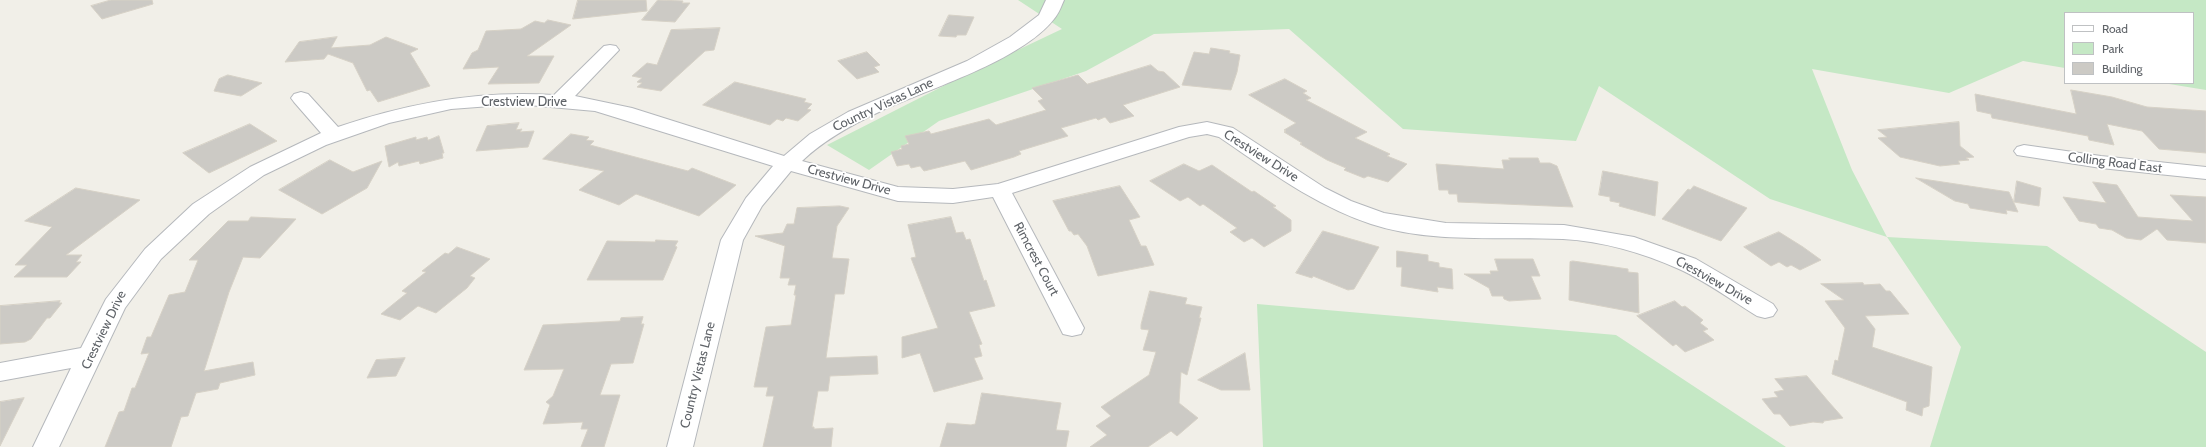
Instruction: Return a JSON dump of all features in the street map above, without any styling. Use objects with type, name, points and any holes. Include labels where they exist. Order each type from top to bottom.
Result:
[{"type":"street","name":"Country Vistas Lane","points":[[680,447],[732,240],[741,220],[758,195],[788,164],[825,133],[854,116],[991,56],[1030,33],[1049,13],[1055,0]]},
{"type":"street","points":[[560,100],[610,50]]},
{"type":"street","points":[[301,98],[334,135]]},
{"type":"street","name":"Crestview Drive","points":[[46,447],[92,355],[114,305],[127,284],[161,244],[194,215],[227,190],[279,160],[334,135],[399,115],[450,105],[496,100],[560,100],[606,108],[788,164],[898,194],[953,196],[1000,190],[1186,131],[1207,128],[1226,132],[1317,193],[1360,212],[1398,223],[1446,230],[1564,232],[1584,234],[1626,242],[1688,264],[1765,310]]},
{"type":"street","name":"Colling Road East","points":[[2024,151],[2102,162],[2206,173]]},
{"type":"street","name":"Rimcrest Court","points":[[1000,190],[1072,328]]},
{"type":"street","points":[[0,372],[92,355]]},
{"type":"green space","points":[[1018,0],[2206,0],[2206,90],[2169,84],[2194,84],[2194,12],[2064,12],[2064,68],[2023,61],[1949,93],[1812,69],[1852,170],[1887,237],[1770,199],[1599,86],[1576,141],[1403,129],[1289,29],[1154,34],[1086,71],[939,121],[869,170],[827,145],[963,76],[1062,29]]},
{"type":"green space","points":[[1887,237],[2047,246],[2206,352],[2206,447],[1930,447],[1961,347]]},
{"type":"green space","points":[[1257,304],[1616,335],[1786,447],[1263,447]]},
{"type":"building","points":[[111,0],[152,0],[153,4],[102,19],[91,6]]},
{"type":"building","points":[[578,0],[646,0],[647,11],[573,19]]},
{"type":"building","points":[[658,0],[683,1],[682,3],[690,3],[675,22],[642,20]]},
{"type":"building","points":[[949,15],[974,17],[966,35],[957,35],[956,37],[939,36]]},
{"type":"building","points":[[548,20],[571,25],[527,56],[554,56],[539,83],[488,84],[499,67],[463,69],[472,53],[478,50],[486,31],[521,29],[535,21],[544,23]]},
{"type":"building","points":[[720,28],[714,50],[705,51],[661,91],[637,87],[642,83],[637,82],[642,78],[632,76],[647,63],[657,65],[671,30]]},
{"type":"building","points":[[337,37],[331,48],[370,45],[386,37],[418,49],[410,53],[430,86],[378,102],[370,90],[367,91],[353,63],[328,54],[324,59],[285,62],[299,42]]},
{"type":"building","points":[[1211,48],[1230,51],[1229,53],[1240,55],[1237,72],[1231,90],[1182,85],[1194,52],[1209,54]]},
{"type":"building","points":[[867,52],[880,65],[874,67],[879,72],[857,79],[838,61]]},
{"type":"building","points":[[1151,65],[1158,71],[1164,72],[1180,87],[1123,105],[1134,116],[1110,123],[1105,117],[1098,120],[1096,118],[1061,128],[1068,136],[1019,151],[1021,154],[1014,157],[971,170],[965,161],[924,171],[920,166],[911,168],[909,164],[897,166],[891,152],[902,149],[901,146],[909,144],[905,136],[929,131],[931,134],[989,119],[996,125],[1046,110],[1038,101],[1043,99],[1032,88],[1078,75],[1087,84]]},
{"type":"building","points":[[228,75],[262,83],[241,96],[214,91],[219,79]]},
{"type":"building","points":[[1285,79],[1307,91],[1303,93],[1311,98],[1306,100],[1367,132],[1355,138],[1390,154],[1387,156],[1407,164],[1388,182],[1368,176],[1364,178],[1344,170],[1346,168],[1327,160],[1300,144],[1302,143],[1284,132],[1286,131],[1284,130],[1296,123],[1249,95]]},
{"type":"building","points":[[735,82],[806,99],[804,102],[812,104],[807,109],[811,110],[798,121],[786,118],[783,121],[777,119],[770,125],[703,105]]},
{"type":"building","points":[[2071,90],[2112,97],[2147,107],[2206,111],[2206,153],[2159,149],[2142,131],[2107,124],[2114,145],[2089,140],[2088,136],[1992,118],[1991,114],[1977,111],[1975,94],[2076,114]]},
{"type":"building","points":[[1959,122],[1960,146],[1974,157],[1966,158],[1969,160],[1958,161],[1960,164],[1940,166],[1900,157],[1878,138],[1887,137],[1878,130]]},
{"type":"building","points":[[519,123],[516,130],[522,129],[520,132],[534,131],[528,147],[476,151],[487,126]]},
{"type":"building","points":[[250,124],[277,141],[209,173],[183,153]]},
{"type":"building","points":[[571,134],[589,137],[586,140],[594,141],[590,145],[688,171],[692,168],[736,185],[699,216],[636,194],[619,205],[579,190],[604,171],[543,159]]},
{"type":"building","points":[[439,136],[444,153],[442,153],[443,158],[420,164],[419,161],[399,166],[398,162],[389,167],[385,146],[416,137],[416,140],[427,137],[428,140]]},
{"type":"building","points":[[1509,158],[1538,158],[1540,163],[1550,163],[1557,166],[1573,207],[1458,202],[1457,194],[1449,194],[1448,190],[1439,190],[1436,164],[1504,169],[1502,160],[1510,160]]},
{"type":"building","points":[[330,160],[353,172],[382,161],[367,188],[322,214],[279,190]]},
{"type":"building","points":[[1184,164],[1199,171],[1212,165],[1252,192],[1254,191],[1276,206],[1273,207],[1291,220],[1291,231],[1264,247],[1252,238],[1244,242],[1230,232],[1237,228],[1203,204],[1200,206],[1188,197],[1180,201],[1150,181]]},
{"type":"building","points":[[1603,171],[1658,182],[1655,216],[1619,206],[1620,203],[1610,201],[1610,197],[1599,195]]},
{"type":"building","points":[[1916,178],[2009,192],[2018,212],[2006,210],[2007,214],[1970,208],[1968,204],[1955,201]]},
{"type":"building","points":[[2017,181],[2041,188],[2039,206],[2014,202]]},
{"type":"building","points":[[2093,182],[2117,185],[2138,217],[2193,221],[2170,195],[2206,197],[2206,243],[2167,240],[2157,229],[2141,240],[2126,238],[2112,230],[2099,228],[2096,224],[2079,221],[2063,197],[2106,203]]},
{"type":"building","points":[[1120,186],[1140,217],[1129,220],[1141,246],[1146,246],[1154,265],[1098,276],[1087,246],[1078,234],[1074,235],[1071,231],[1069,231],[1053,201]]},
{"type":"building","points":[[1694,186],[1747,208],[1721,241],[1662,219],[1688,189],[1690,190]]},
{"type":"building","points":[[76,188],[140,200],[66,255],[82,255],[76,262],[81,262],[67,277],[14,277],[27,265],[15,265],[52,227],[25,221]]},
{"type":"building","points":[[840,206],[849,208],[837,226],[832,258],[849,259],[844,294],[835,294],[826,358],[877,356],[878,374],[830,376],[828,391],[818,391],[812,427],[814,427],[814,429],[833,428],[831,447],[763,447],[774,396],[766,396],[768,387],[754,387],[766,327],[791,325],[796,295],[794,295],[796,285],[788,285],[790,278],[780,278],[785,246],[755,236],[783,233],[787,224],[794,224],[797,208]]},
{"type":"building","points":[[251,217],[296,219],[260,258],[243,257],[229,292],[204,371],[253,362],[255,375],[220,383],[218,389],[196,393],[188,416],[181,417],[171,447],[105,447],[119,412],[124,411],[132,388],[135,388],[149,353],[141,354],[147,337],[151,337],[169,295],[185,292],[198,260],[189,260],[228,221],[248,221]]},
{"type":"building","points":[[951,217],[956,233],[963,232],[966,240],[970,239],[984,281],[986,280],[995,306],[969,312],[982,344],[979,345],[982,356],[974,358],[983,379],[934,392],[920,353],[902,358],[902,337],[938,328],[911,258],[916,257],[908,225]]},
{"type":"building","points":[[1323,231],[1379,247],[1354,289],[1348,290],[1313,276],[1312,278],[1296,273]]},
{"type":"building","points":[[1779,232],[1821,260],[1800,270],[1791,265],[1787,267],[1779,262],[1771,266],[1744,247]]},
{"type":"building","points":[[656,240],[678,241],[675,246],[677,247],[663,280],[587,280],[607,241],[655,242]]},
{"type":"building","points":[[457,247],[490,259],[470,276],[475,278],[467,288],[436,313],[418,306],[400,320],[381,314],[407,293],[402,291],[426,272],[422,271],[445,253],[448,254]]},
{"type":"building","points":[[1397,251],[1428,255],[1428,261],[1439,263],[1439,267],[1452,269],[1453,289],[1437,287],[1438,292],[1401,286],[1402,267],[1397,267]]},
{"type":"building","points":[[1495,259],[1533,259],[1540,276],[1531,276],[1541,299],[1509,301],[1504,299],[1503,296],[1492,296],[1489,288],[1464,274],[1491,274],[1490,271],[1498,271]]},
{"type":"building","points":[[1573,261],[1628,269],[1628,272],[1638,273],[1639,313],[1569,300],[1570,262]]},
{"type":"building","points":[[1863,283],[1864,285],[1880,284],[1886,291],[1890,291],[1909,314],[1865,316],[1875,329],[1872,347],[1932,367],[1929,406],[1923,408],[1922,416],[1906,410],[1907,402],[1832,374],[1835,360],[1838,361],[1845,328],[1825,301],[1844,300],[1821,284]]},
{"type":"building","points":[[1150,291],[1187,298],[1185,304],[1202,307],[1199,318],[1201,318],[1187,375],[1181,372],[1179,403],[1198,418],[1177,436],[1171,431],[1148,447],[1090,447],[1107,435],[1096,426],[1111,416],[1101,407],[1149,375],[1156,352],[1143,350],[1149,330],[1141,329],[1141,325]]},
{"type":"building","points":[[60,301],[59,303],[62,303],[50,318],[47,318],[31,339],[25,342],[0,344],[0,306]]},
{"type":"building","points":[[1675,301],[1682,307],[1685,306],[1703,320],[1700,323],[1708,329],[1703,331],[1714,340],[1685,352],[1676,344],[1673,346],[1637,316]]},
{"type":"building","points":[[643,317],[641,324],[644,324],[633,363],[611,364],[600,395],[620,395],[604,447],[581,447],[588,429],[581,429],[583,422],[543,424],[550,405],[546,402],[553,396],[564,369],[524,370],[543,325],[620,321],[621,318]]},
{"type":"building","points":[[1245,353],[1250,390],[1221,390],[1198,380]]},
{"type":"building","points":[[405,358],[396,376],[367,378],[376,360]]},
{"type":"building","points":[[1807,376],[1843,418],[1824,421],[1823,423],[1813,422],[1790,426],[1780,414],[1774,414],[1762,399],[1778,397],[1774,392],[1784,390],[1775,379]]},
{"type":"building","points":[[982,393],[1061,403],[1056,430],[1069,431],[1066,447],[940,447],[947,423],[975,424]]},
{"type":"building","points":[[24,398],[0,446],[0,402]]}]
